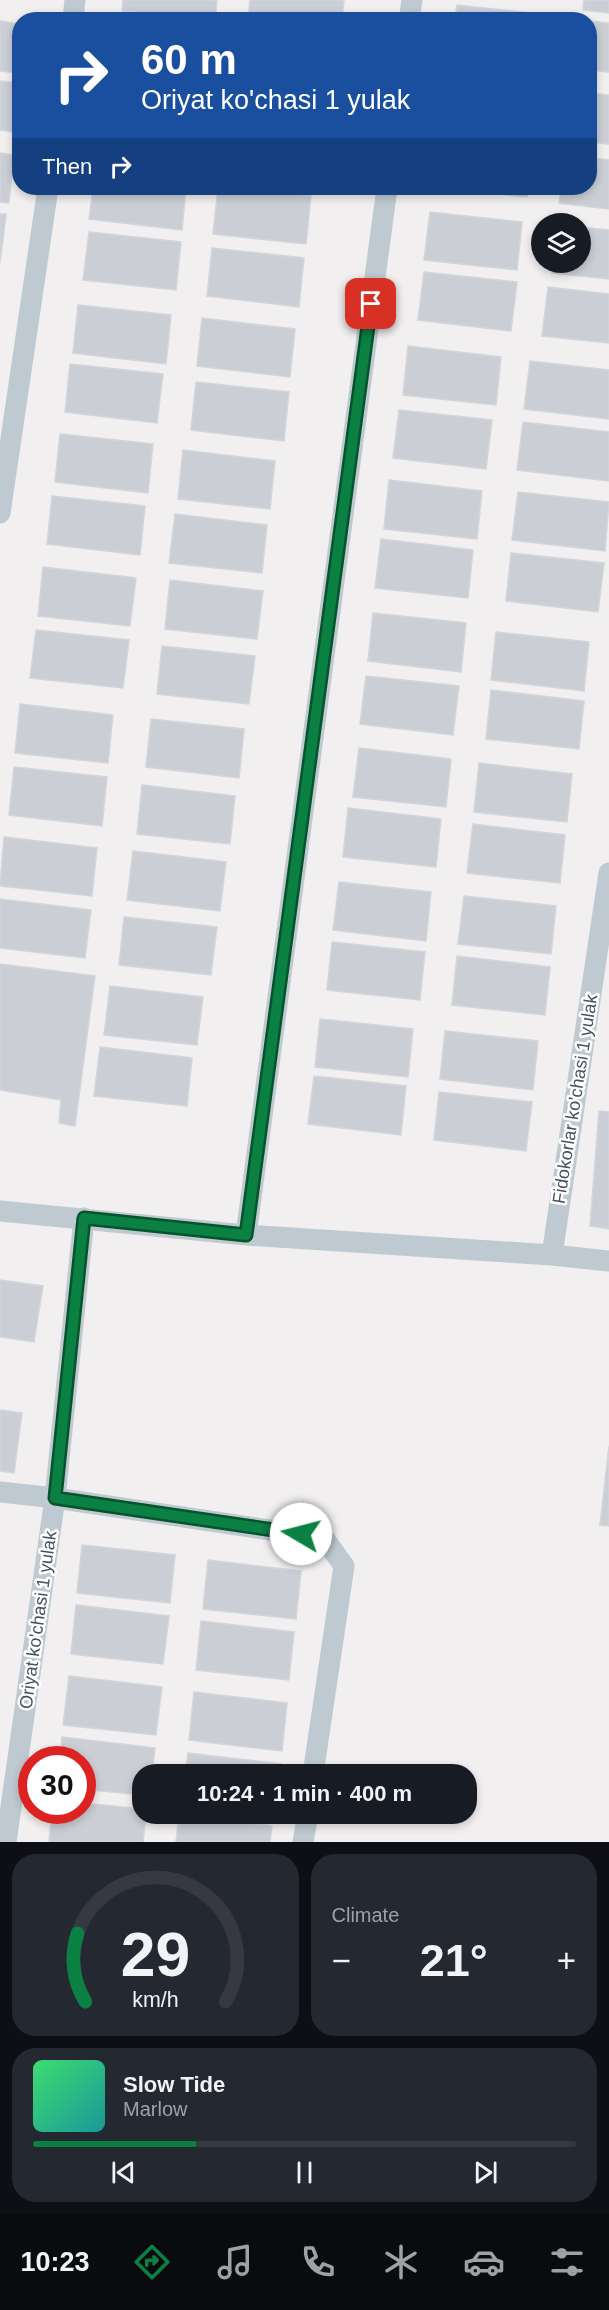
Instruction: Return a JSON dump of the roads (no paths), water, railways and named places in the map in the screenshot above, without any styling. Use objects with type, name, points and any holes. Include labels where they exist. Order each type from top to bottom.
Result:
[{"type":"street","points":[[0,513],[47,195]]},
{"type":"street","points":[[246,1235],[386,195]]},
{"type":"street","name":"Fidokorlar ko'chasi 1 yulak","points":[[552,1255],[609,873]]},
{"type":"street","points":[[0,1211],[246,1235],[552,1255],[609,1261]]},
{"type":"street","name":"Oriyat ko'chasi 1 yulak","points":[[6,1842],[55,1498],[84,1218]]},
{"type":"street","points":[[0,1492],[324,1538],[344,1566],[314,1764]]},
{"type":"street","points":[[303,1842],[306,1824]]}]
